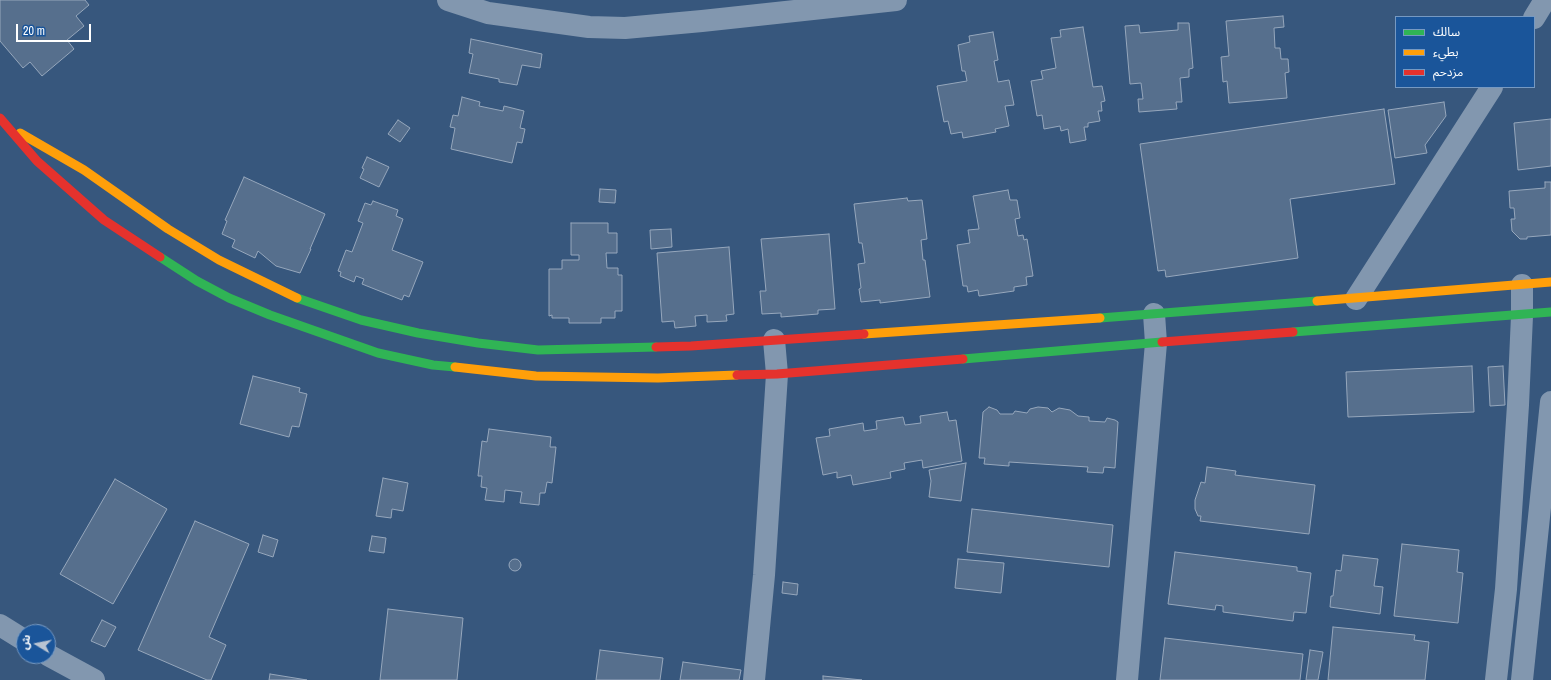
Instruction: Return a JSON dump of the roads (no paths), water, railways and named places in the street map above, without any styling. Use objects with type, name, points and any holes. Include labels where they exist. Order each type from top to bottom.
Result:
[{"type":"street","points":[[448,0],[496,14],[589,27],[625,28],[717,20],[896,0]]},
{"type":"street","points":[[1535,16],[1545,0]]},
{"type":"street","points":[[1356,299],[1491,88]]},
{"type":"street","points":[[0,118],[37,161],[104,220],[197,281],[229,298],[331,338],[378,353],[433,365],[536,376],[658,378],[777,374],[1156,343],[1522,316],[1551,312]]},
{"type":"street","points":[[10,128],[84,170],[168,229],[219,260],[298,299],[360,320],[478,343],[538,350],[691,346],[1356,299],[1551,282]]},
{"type":"street","points":[[1496,680],[1506,589],[1522,316],[1522,285]]},
{"type":"street","points":[[1127,680],[1156,343],[1154,314]]},
{"type":"street","points":[[754,680],[764,575],[777,374],[774,340]]},
{"type":"street","points":[[1522,680],[1551,402]]},
{"type":"street","points":[[0,625],[16,635]]},
{"type":"street","points":[[56,659],[94,680]]}]
